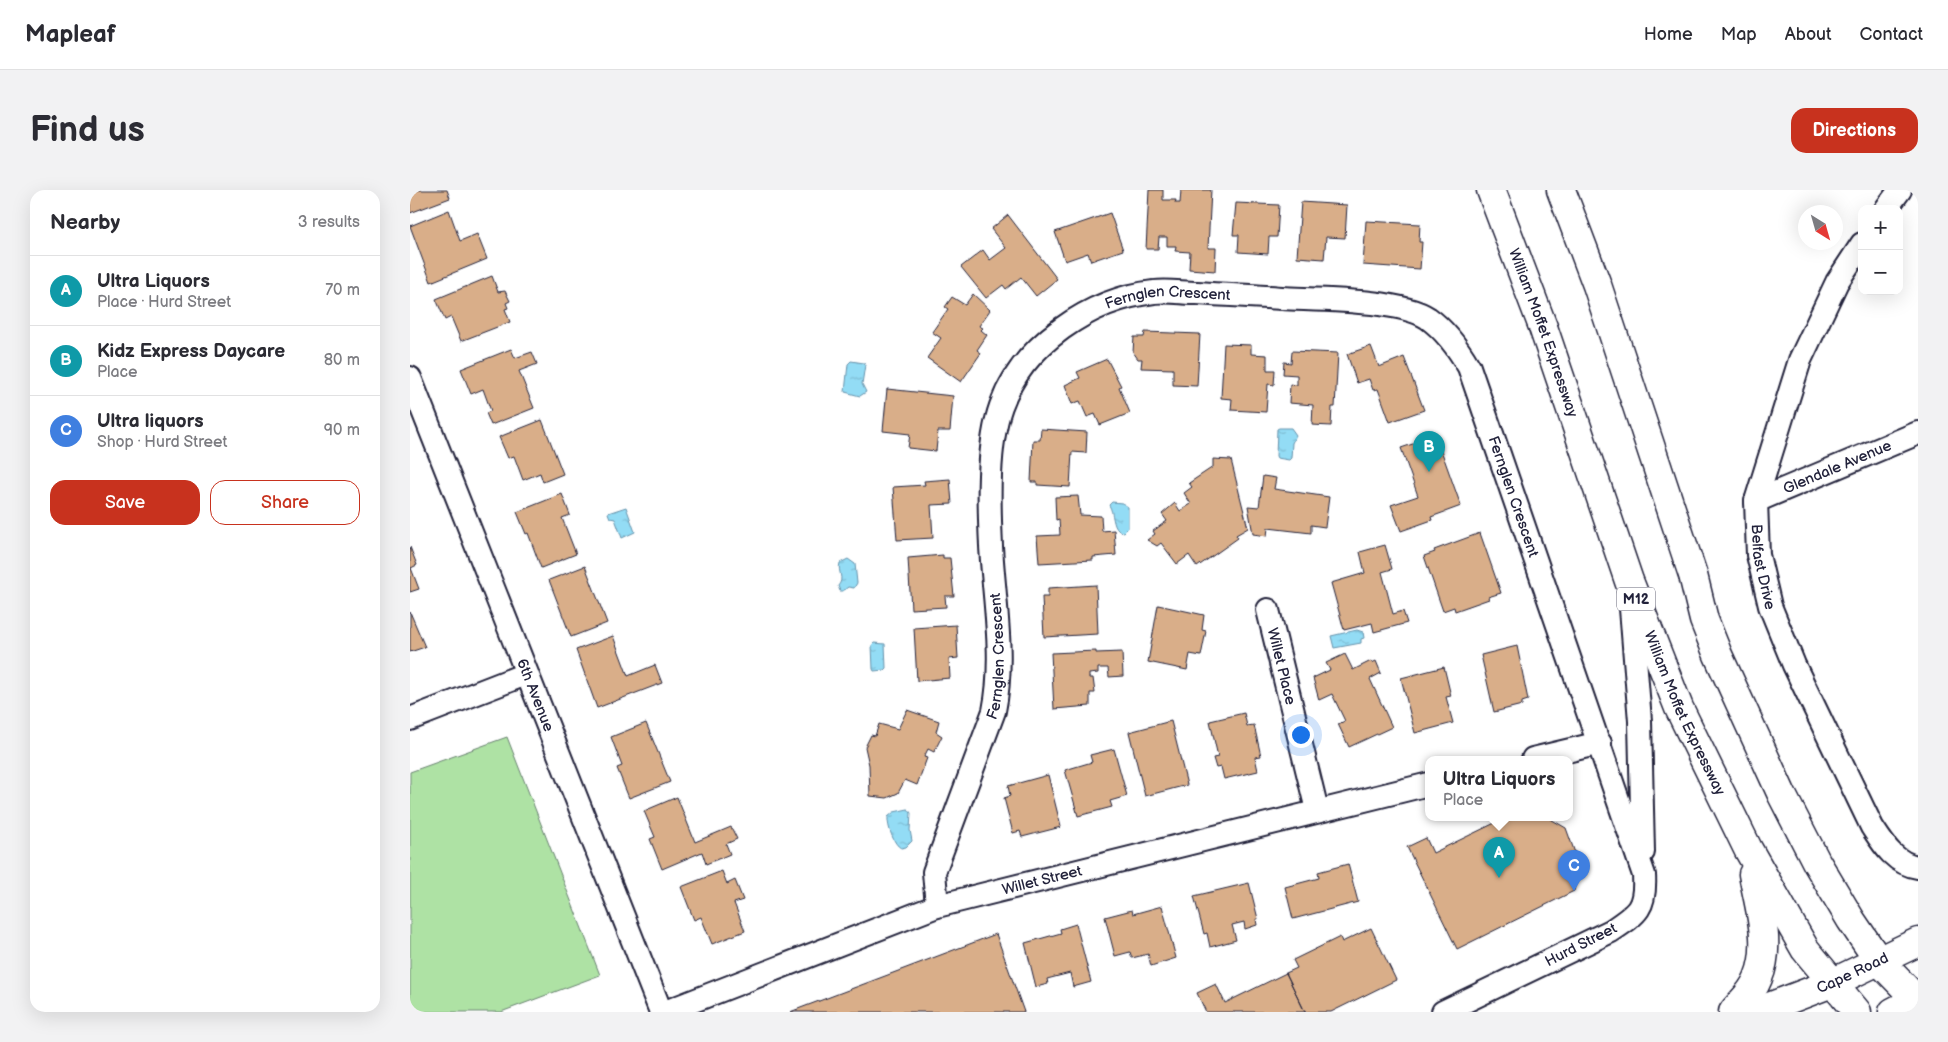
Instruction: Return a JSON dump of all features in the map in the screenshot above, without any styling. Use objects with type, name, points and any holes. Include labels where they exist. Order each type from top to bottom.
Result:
[{"type":"main road","name":"William Moffet Expressway","points":[[1491,190],[1543,327],[1629,581],[1679,708],[1748,848],[1805,949],[1857,1012]]},
{"type":"main road","points":[[1561,190],[1597,285],[1693,574],[1704,620],[1718,655],[1782,795],[1817,863],[1851,920],[1878,960],[1911,1003]]},
{"type":"main road","points":[[1733,1012],[1750,994],[1759,977],[1764,946],[1762,920],[1748,848]]},
{"type":"main road","name":"Cape Road","points":[[1756,1012],[1832,983],[1918,942]]},
{"type":"street","points":[[1889,205],[1900,190]]},
{"type":"street","name":"Belfast Drive","points":[[1858,250],[1837,282],[1800,360],[1756,501],[1758,555],[1770,606],[1794,665],[1872,827],[1885,848],[1898,859],[1911,866],[1918,867]]},
{"type":"street","name":"Fernglen Crescent","points":[[936,906],[934,872],[994,711],[997,692],[998,652],[991,546],[990,484],[996,426],[1001,406],[1013,382],[1028,361],[1053,336],[1079,317],[1131,295],[1158,291],[1372,303],[1394,306],[1419,314],[1428,318],[1443,331],[1457,346],[1469,367],[1600,743]]},
{"type":"street","name":"6th Avenue","points":[[410,378],[660,1012]]},
{"type":"street","name":"Glendale Avenue","points":[[1756,501],[1918,433]]},
{"type":"street","points":[[1629,581],[1640,721],[1644,875]]},
{"type":"street","name":"Willet Place","points":[[1268,610],[1317,810]]},
{"type":"street","points":[[410,719],[526,674]]},
{"type":"street","points":[[1545,756],[1600,743]]},
{"type":"street","name":"Hurd Street","points":[[1444,1012],[1611,931],[1628,920],[1641,906],[1644,898],[1644,875],[1623,818],[1600,743]]},
{"type":"street","name":"Willet Street","points":[[665,1012],[936,906],[1317,810],[1425,785]]},
{"type":"green space","points":[[507,737],[600,975],[501,1012],[410,1012],[410,772]]},
{"type":"water","points":[[851,361],[864,363],[865,365],[862,384],[866,392],[860,396],[845,392],[848,364]]},
{"type":"water","points":[[1291,428],[1296,435],[1292,443],[1291,458],[1289,460],[1277,458],[1276,456],[1277,429]]},
{"type":"water","points":[[1112,502],[1122,503],[1128,507],[1128,528],[1124,532],[1119,531],[1115,526],[1109,505]]},
{"type":"water","points":[[626,507],[635,532],[622,538],[615,519],[610,518],[608,513]]},
{"type":"water","points":[[848,559],[855,564],[857,583],[854,588],[848,587],[840,591],[838,586],[841,580],[840,563]]},
{"type":"water","points":[[1357,630],[1363,632],[1364,638],[1361,639],[1361,643],[1334,648],[1331,636]]},
{"type":"water","points":[[874,643],[885,644],[886,668],[884,670],[874,671],[873,669],[872,645]]},
{"type":"water","points":[[908,809],[911,813],[910,830],[912,841],[906,847],[901,848],[892,835],[888,817],[894,812]]},
{"type":"building","points":[[410,190],[447,190],[450,198],[410,213]]},
{"type":"building","points":[[1149,190],[1163,190],[1163,200],[1176,200],[1175,203],[1180,203],[1181,190],[1211,190],[1208,248],[1216,248],[1215,271],[1189,269],[1190,252],[1175,251],[1176,246],[1167,246],[1167,237],[1159,237],[1158,249],[1146,249]]},
{"type":"building","points":[[1301,202],[1347,205],[1345,238],[1326,237],[1324,259],[1297,257]]},
{"type":"building","points":[[1236,203],[1279,205],[1277,237],[1269,237],[1268,254],[1238,252],[1239,235],[1233,235]]},
{"type":"building","points":[[449,210],[460,241],[477,234],[487,259],[431,282],[410,226]]},
{"type":"building","points":[[1110,213],[1123,250],[1091,261],[1088,253],[1065,261],[1055,232]]},
{"type":"building","points":[[1008,215],[1057,279],[1036,296],[1021,277],[1006,289],[1003,285],[986,298],[961,267],[983,250],[990,260],[1006,248],[991,229]]},
{"type":"building","points":[[1366,221],[1420,224],[1419,242],[1422,242],[1420,269],[1363,265]]},
{"type":"building","points":[[492,276],[498,292],[505,291],[510,301],[506,303],[508,308],[505,309],[510,322],[461,341],[451,317],[445,320],[436,299]]},
{"type":"building","points":[[973,294],[990,310],[979,326],[983,328],[981,330],[987,335],[977,350],[981,353],[961,382],[927,358],[941,338],[932,332],[948,309],[945,307],[952,297],[965,305]]},
{"type":"building","points":[[1145,332],[1200,334],[1197,386],[1173,385],[1173,369],[1141,368],[1142,359],[1138,359],[1133,352],[1134,337],[1144,337]]},
{"type":"building","points":[[1224,344],[1251,345],[1251,354],[1267,355],[1267,370],[1275,370],[1274,385],[1268,384],[1266,412],[1231,410],[1232,399],[1221,398]]},
{"type":"building","points":[[1371,346],[1379,367],[1404,357],[1424,410],[1390,422],[1378,389],[1373,390],[1369,379],[1357,383],[1347,354]]},
{"type":"building","points":[[511,349],[515,358],[532,352],[537,364],[519,371],[534,408],[491,425],[486,413],[491,411],[483,389],[471,394],[461,369]]},
{"type":"building","points":[[1292,351],[1338,353],[1335,407],[1332,407],[1331,426],[1312,425],[1313,405],[1289,403],[1290,384],[1297,385],[1297,375],[1283,374],[1284,362],[1291,363]]},
{"type":"building","points":[[1107,359],[1121,386],[1119,387],[1130,413],[1100,425],[1095,414],[1087,417],[1080,401],[1072,404],[1065,385],[1080,378],[1077,372]]},
{"type":"building","points":[[887,389],[953,396],[950,431],[938,431],[936,451],[908,448],[910,434],[883,431]]},
{"type":"building","points":[[542,420],[563,474],[543,482],[540,473],[523,480],[514,456],[508,458],[499,437]]},
{"type":"building","points":[[1041,429],[1087,432],[1086,453],[1072,452],[1070,487],[1037,485],[1037,482],[1031,482],[1033,440],[1040,440]]},
{"type":"building","points":[[1436,436],[1461,506],[1431,517],[1432,520],[1401,531],[1391,505],[1418,496],[1401,448]]},
{"type":"building","points":[[1213,459],[1231,460],[1248,528],[1236,535],[1238,538],[1197,567],[1189,555],[1177,564],[1161,543],[1157,546],[1147,540],[1155,534],[1153,531],[1167,521],[1162,514],[1175,503],[1180,511],[1191,504],[1184,493],[1192,487],[1189,483],[1213,467]]},
{"type":"building","points":[[1263,476],[1276,478],[1274,489],[1329,497],[1325,527],[1311,525],[1311,533],[1268,528],[1267,536],[1253,534],[1248,506],[1259,507]]},
{"type":"building","points":[[950,479],[952,504],[931,505],[933,538],[897,540],[893,487],[925,485],[924,481]]},
{"type":"building","points":[[562,494],[570,515],[562,518],[576,554],[541,568],[528,533],[526,534],[517,512]]},
{"type":"building","points":[[1078,496],[1080,515],[1101,516],[1102,531],[1114,530],[1116,555],[1093,557],[1093,560],[1039,563],[1037,536],[1060,535],[1059,519],[1056,520],[1055,497]]},
{"type":"building","points":[[1480,533],[1501,593],[1455,611],[1454,607],[1443,611],[1424,556],[1435,552],[1434,550]]},
{"type":"building","points":[[1385,545],[1392,569],[1382,572],[1393,614],[1403,611],[1407,623],[1374,632],[1372,623],[1344,630],[1331,583],[1365,573],[1360,552]]},
{"type":"building","points":[[410,547],[417,565],[411,568],[419,589],[410,592]]},
{"type":"building","points":[[943,555],[943,558],[950,558],[954,596],[945,596],[946,607],[911,609],[908,558]]},
{"type":"building","points":[[585,566],[607,623],[571,637],[549,580]]},
{"type":"building","points":[[1096,585],[1098,634],[1044,637],[1042,597],[1048,597],[1048,588]]},
{"type":"building","points":[[1158,605],[1204,615],[1202,630],[1206,631],[1201,656],[1190,654],[1187,670],[1148,662]]},
{"type":"building","points":[[410,612],[425,647],[410,652]]},
{"type":"building","points":[[956,625],[958,658],[949,659],[950,678],[917,681],[914,628]]},
{"type":"building","points":[[613,636],[628,676],[655,665],[662,683],[597,708],[576,650]]},
{"type":"building","points":[[1517,646],[1528,700],[1522,702],[1522,705],[1494,712],[1481,655]]},
{"type":"building","points":[[1096,651],[1096,653],[1122,652],[1123,676],[1109,677],[1108,668],[1098,668],[1098,673],[1089,674],[1089,678],[1093,678],[1095,693],[1090,693],[1090,706],[1054,709],[1051,653]]},
{"type":"building","points":[[1345,654],[1353,670],[1371,661],[1372,663],[1376,661],[1381,673],[1370,679],[1392,727],[1349,747],[1338,724],[1345,721],[1332,694],[1319,700],[1313,678],[1330,670],[1326,663]]},
{"type":"building","points":[[1444,667],[1451,696],[1446,697],[1453,723],[1415,733],[1401,678]]},
{"type":"building","points":[[907,710],[939,721],[936,732],[942,736],[934,752],[928,749],[924,757],[927,758],[917,785],[905,780],[898,793],[887,798],[870,796],[869,765],[865,747],[871,735],[875,736],[879,724],[898,729]]},
{"type":"building","points":[[1244,713],[1247,726],[1254,725],[1261,756],[1255,757],[1258,771],[1224,779],[1221,767],[1216,768],[1213,758],[1218,757],[1210,721]]},
{"type":"building","points":[[1171,721],[1187,785],[1145,796],[1129,732]]},
{"type":"building","points":[[646,723],[670,782],[629,798],[617,768],[622,766],[611,737]]},
{"type":"building","points":[[1114,749],[1127,796],[1110,801],[1112,807],[1078,816],[1065,770],[1092,762],[1090,755]]},
{"type":"building","points":[[1048,775],[1061,827],[1022,837],[1020,831],[1013,833],[1004,798],[1010,796],[1008,786]]},
{"type":"building","points":[[677,797],[695,842],[731,827],[737,839],[726,844],[730,854],[706,864],[702,852],[662,869],[650,839],[655,837],[644,811]]},
{"type":"building","points":[[1499,821],[1554,821],[1566,828],[1579,864],[1574,891],[1457,949],[1407,847],[1426,838],[1433,853]]},
{"type":"building","points":[[1348,864],[1358,902],[1293,919],[1285,887],[1319,878],[1318,872]]},
{"type":"building","points":[[722,871],[727,884],[735,880],[743,900],[734,903],[745,931],[712,944],[701,917],[694,920],[681,887]]},
{"type":"building","points":[[1249,883],[1258,919],[1256,919],[1257,925],[1245,929],[1244,922],[1232,925],[1236,940],[1210,947],[1207,933],[1204,934],[1194,896]]},
{"type":"building","points":[[1162,906],[1176,958],[1151,966],[1148,954],[1132,958],[1130,952],[1115,956],[1105,917],[1132,910],[1133,914]]},
{"type":"building","points":[[1076,924],[1091,982],[1073,987],[1070,973],[1047,979],[1048,984],[1036,987],[1025,943],[1061,933],[1060,929]]},
{"type":"building","points":[[1371,928],[1396,980],[1331,1012],[1305,1012],[1286,973],[1297,968],[1293,960],[1340,937],[1342,942]]},
{"type":"building","points":[[996,934],[1024,1012],[790,1012]]},
{"type":"building","points":[[1286,973],[1305,1012],[1206,1012],[1197,993],[1216,984],[1225,1003]]},
{"type":"place","name":"Kidz Express Daycare","points":[[1429,472]]},
{"type":"place","name":"Ultra Liquors","points":[[1499,878]]},
{"type":"place","name":"Ultra liquors","points":[[1574,891]]}]
